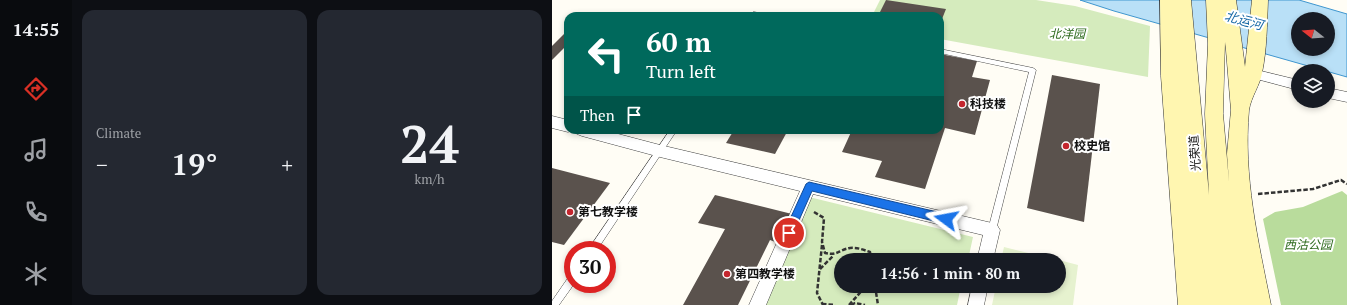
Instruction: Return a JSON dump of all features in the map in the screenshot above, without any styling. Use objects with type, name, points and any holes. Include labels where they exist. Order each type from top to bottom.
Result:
[{"type":"main road","points":[[1168,0],[1176,36],[1170,81],[1190,305]]},
{"type":"main road","name":"光荣道","points":[[1183,0],[1176,36],[1212,305]]},
{"type":"main road","name":"光荣道","points":[[1214,0],[1226,47],[1214,114],[1222,224],[1235,305]]},
{"type":"main road","points":[[1228,0],[1226,47],[1240,110]]},
{"type":"main road","points":[[1259,305],[1240,195],[1237,154],[1240,110],[1253,74],[1256,56],[1260,0]]},
{"type":"street","points":[[1253,74],[1291,83]]},
{"type":"street","points":[[1335,94],[1347,97]]},
{"type":"street","points":[[552,122],[564,125]]},
{"type":"street","points":[[597,134],[660,151],[992,230],[987,253]]},
{"type":"street","points":[[757,305],[809,187]]},
{"type":"street","points":[[976,305],[979,293]]},
{"type":"lane","points":[[944,52],[1033,70],[992,230]]},
{"type":"lane","points":[[598,241],[671,134]]},
{"type":"lane","points":[[554,305],[564,291]]},
{"type":"path","points":[[1240,195],[1313,189],[1341,180],[1347,184]]},
{"type":"path","points":[[802,204],[824,218],[816,293],[822,304],[835,305]]},
{"type":"path","points":[[822,242],[825,253],[834,255]]},
{"type":"path","points":[[838,253],[845,249],[857,247],[870,253]]},
{"type":"path","points":[[819,270],[834,255]]},
{"type":"path","points":[[850,305],[860,293]]},
{"type":"path","points":[[876,293],[878,305]]},
{"type":"path","points":[[850,305],[855,303],[865,305]]},
{"type":"green space","name":"北洋园","points":[[880,0],[1036,0],[1075,6],[1150,26],[1148,77],[944,40],[944,12],[874,12]]},
{"type":"green space","name":"西沽公园","points":[[1342,191],[1347,195],[1347,305],[1281,305],[1263,219],[1275,212],[1303,207]]},
{"type":"green space","points":[[809,197],[973,237],[970,253],[834,253],[834,293],[960,293],[957,305],[759,305]]},
{"type":"green space","points":[[1004,247],[1028,253],[1003,253]]},
{"type":"green space","points":[[1066,262],[1078,265],[1073,305],[992,305],[995,293],[1066,293]]},
{"type":"water","name":"北运河","points":[[1080,0],[1299,0],[1347,14],[1347,77],[1335,74],[1335,64],[1301,64]]},
{"type":"building","points":[[886,0],[946,9],[944,14],[944,12],[880,12]]},
{"type":"building","points":[[564,34],[564,48],[552,60],[552,46]]},
{"type":"building","name":"科技楼","points":[[944,55],[977,61],[972,77],[990,80],[975,135],[945,128],[944,131]]},
{"type":"building","name":"校史馆","points":[[1052,75],[1100,84],[1084,222],[1027,208]]},
{"type":"building","points":[[732,134],[786,134],[775,154],[726,143]]},
{"type":"building","name":"科技楼","points":[[850,134],[943,134],[925,189],[875,177],[882,161],[842,152]]},
{"type":"building","name":"第七教学楼","points":[[552,168],[610,183],[567,241],[564,241],[564,245],[552,242]]},
{"type":"building","name":"第四教学楼","points":[[715,195],[792,214],[778,243],[770,240],[738,305],[683,305],[725,229],[698,223]]},
{"type":"place","name":"科技楼","points":[[962,104]]},
{"type":"place","name":"校史馆","points":[[1066,146]]},
{"type":"place","name":"第七教学楼","points":[[570,212]]},
{"type":"place","name":"第四教学楼","points":[[727,274]]},
{"type":"route","points":[[789,233],[809,187],[946,219]]}]
